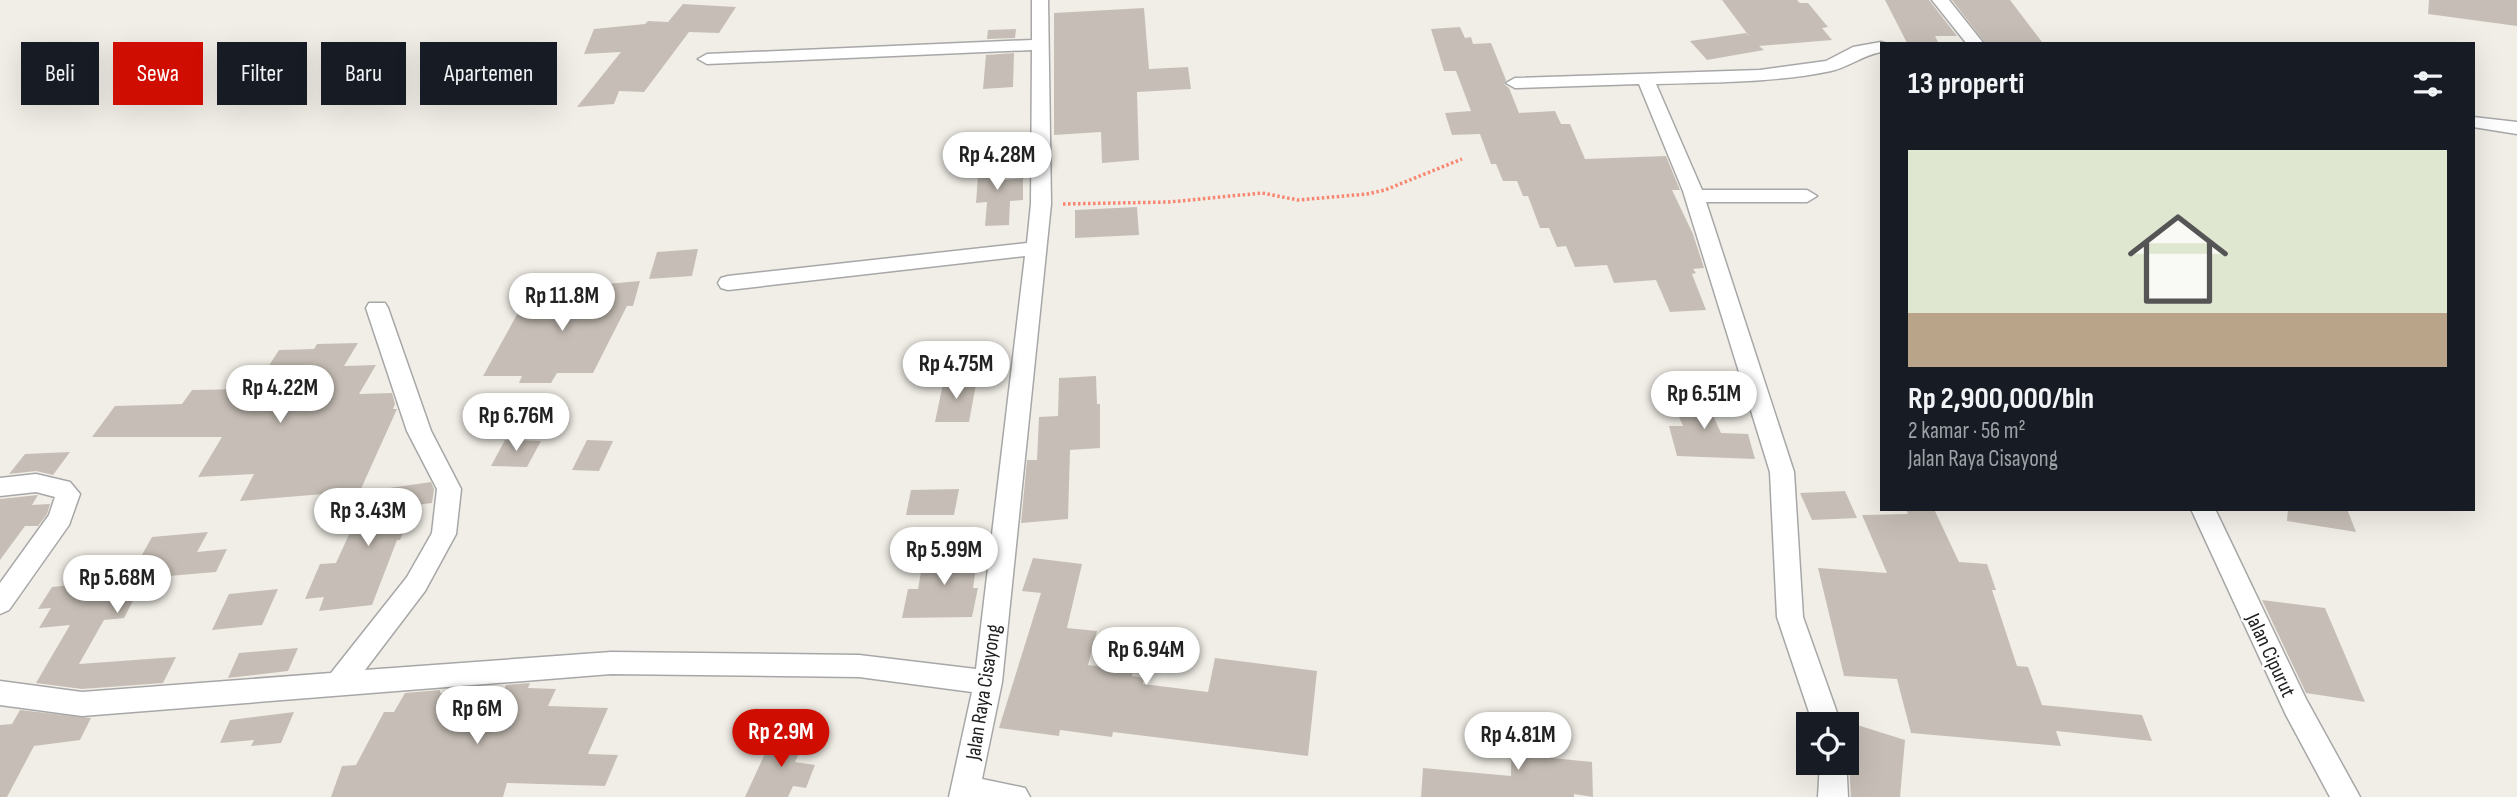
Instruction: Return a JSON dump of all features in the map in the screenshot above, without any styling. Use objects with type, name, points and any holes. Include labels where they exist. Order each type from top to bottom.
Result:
[{"type":"street","name":"Jalan Raya Cisayong","points":[[965,794],[988,682],[1041,204],[1040,0]]},
{"type":"street","points":[[1940,0],[1974,42]]},
{"type":"street","points":[[707,59],[1040,45]]},
{"type":"street","points":[[1516,83],[1760,75],[1829,66],[1858,51],[1880,47]]},
{"type":"street","points":[[1645,78],[1695,196],[1782,472],[1790,617],[1823,712]]},
{"type":"street","points":[[2475,122],[2517,128]]},
{"type":"street","points":[[1695,196],[1807,196]]},
{"type":"street","points":[[728,283],[1036,248]]},
{"type":"street","points":[[340,684],[416,583],[444,534],[449,489],[419,431],[377,307]]},
{"type":"street","points":[[0,487],[37,483],[60,486],[68,494],[60,518],[0,603]]},
{"type":"street","name":"Jalan Cipurut","points":[[2204,511],[2296,707],[2345,797]]},
{"type":"street","points":[[0,693],[82,704],[611,663],[859,666],[988,682]]},
{"type":"street","points":[[1833,797],[1834,775]]},
{"type":"street","points":[[965,794],[1015,797]]},
{"type":"path","points":[[1041,204],[1148,203],[1269,193],[1298,200],[1376,193],[1462,159]]},
{"type":"building","points":[[1722,0],[1797,0],[1800,3],[1808,3],[1828,27],[1822,28],[1832,40],[1759,46],[1764,50],[1707,60],[1690,41],[1746,33],[1749,36]]},
{"type":"building","points":[[1885,0],[1929,0],[1957,36],[1935,36],[1938,42],[1906,42]]},
{"type":"building","points":[[1952,0],[2010,0],[2042,42],[1984,42]]},
{"type":"building","points":[[2429,0],[2517,0],[2517,26],[2428,14]]},
{"type":"building","points":[[683,4],[736,7],[719,33],[689,32],[644,92],[619,91],[614,104],[577,107],[621,52],[584,54],[594,29],[645,24],[648,21],[668,22]]},
{"type":"building","points":[[1144,8],[1149,69],[1188,67],[1191,89],[1137,92],[1139,160],[1102,163],[1101,132],[1054,135],[1054,13]]},
{"type":"building","points":[[1460,27],[1465,38],[1471,37],[1473,44],[1491,43],[1506,80],[1504,84],[1509,88],[1519,113],[1555,111],[1561,124],[1570,124],[1585,159],[1666,156],[1680,190],[1672,190],[1693,234],[1704,268],[1693,269],[1696,273],[1692,274],[1706,310],[1670,312],[1656,280],[1614,283],[1607,265],[1575,267],[1566,246],[1557,247],[1549,228],[1540,228],[1528,196],[1523,196],[1517,181],[1503,181],[1496,164],[1491,164],[1480,134],[1452,135],[1445,113],[1471,111],[1456,71],[1444,71],[1431,29]]},
{"type":"building","points":[[1016,29],[1015,38],[987,39],[988,30]]},
{"type":"building","points":[[1014,53],[1013,87],[983,89],[986,55]]},
{"type":"building","points":[[1006,162],[1005,180],[1023,178],[1023,200],[1010,201],[1009,225],[985,226],[987,202],[976,203],[979,163]]},
{"type":"building","points":[[1137,207],[1139,235],[1075,238],[1075,210]]},
{"type":"building","points":[[698,249],[692,276],[649,279],[657,252]]},
{"type":"building","points":[[640,281],[633,306],[627,306],[593,373],[557,373],[551,383],[519,383],[522,376],[483,376],[530,291],[593,292],[595,285]]},
{"type":"building","points":[[358,343],[344,366],[376,365],[359,394],[392,393],[395,404],[393,409],[397,409],[360,491],[240,501],[254,474],[198,477],[222,437],[92,437],[115,406],[182,404],[192,390],[244,389],[248,382],[259,381],[279,350],[314,349],[317,344]]},
{"type":"building","points":[[1096,376],[1097,404],[1100,404],[1100,448],[1070,450],[1068,519],[1021,523],[1027,460],[1037,460],[1039,417],[1058,416],[1059,378]]},
{"type":"building","points":[[944,379],[977,379],[969,422],[935,422]]},
{"type":"building","points":[[1701,390],[1721,433],[1748,434],[1755,459],[1677,456],[1669,426],[1683,426],[1668,392]]},
{"type":"building","points":[[505,440],[541,441],[527,467],[491,466]]},
{"type":"building","points":[[587,440],[613,441],[599,471],[572,470]]},
{"type":"building","points":[[70,452],[53,475],[36,471],[9,474],[25,454]]},
{"type":"building","points":[[431,482],[434,489],[432,503],[415,505],[400,540],[397,540],[372,605],[319,611],[324,597],[305,599],[320,564],[336,563],[369,491]]},
{"type":"building","points":[[959,489],[954,515],[906,515],[911,490]]},
{"type":"building","points":[[1845,491],[1857,518],[1812,520],[1800,493]]},
{"type":"building","points":[[38,495],[32,505],[50,504],[47,514],[38,526],[25,526],[0,560],[0,499]]},
{"type":"building","points":[[1907,511],[1935,511],[1959,562],[1987,564],[1996,590],[1992,590],[2017,666],[2028,667],[2042,705],[2142,715],[2152,741],[2056,731],[2061,746],[1911,733],[1897,679],[1844,676],[1818,568],[1887,573],[1862,515],[1908,514]]},
{"type":"building","points":[[2288,511],[2348,511],[2356,532],[2287,521]]},
{"type":"building","points":[[208,532],[197,552],[227,549],[216,572],[145,578],[124,618],[104,620],[79,664],[176,657],[163,683],[82,689],[36,683],[70,625],[39,628],[51,608],[38,609],[52,587],[121,580],[131,563],[138,562],[152,537]]},
{"type":"building","points":[[948,549],[978,554],[973,588],[978,588],[972,617],[902,618],[908,589],[918,589],[924,555],[947,555]]},
{"type":"building","points":[[1033,558],[1082,564],[1067,628],[1097,631],[1088,665],[1133,671],[1132,676],[1144,678],[1143,684],[1208,692],[1215,658],[1317,671],[1308,756],[1113,732],[1112,737],[1060,730],[1059,736],[999,728],[1041,593],[1022,591]]},
{"type":"building","points":[[278,589],[262,625],[212,630],[229,594]]},
{"type":"building","points":[[2262,600],[2325,608],[2365,702],[2306,693]]},
{"type":"building","points":[[298,648],[288,671],[228,678],[239,653]]},
{"type":"building","points":[[530,683],[528,688],[556,689],[548,706],[608,708],[588,754],[618,755],[605,786],[507,783],[503,797],[331,797],[342,766],[356,765],[384,712],[394,712],[405,693],[440,690],[440,693],[502,694],[506,685]]},
{"type":"building","points":[[20,710],[91,718],[80,740],[34,746],[7,797],[0,797],[0,725],[12,724]]},
{"type":"building","points":[[294,712],[281,743],[251,746],[254,740],[220,743],[230,720]]},
{"type":"building","points":[[1512,720],[1551,725],[1552,758],[1592,762],[1593,797],[1574,794],[1574,797],[1421,797],[1423,768],[1511,776]]},
{"type":"building","points":[[1859,726],[1905,740],[1900,797],[1851,797],[1850,775],[1859,775]]},
{"type":"building","points":[[774,734],[806,739],[795,762],[815,765],[806,788],[793,786],[788,797],[745,797]]}]
